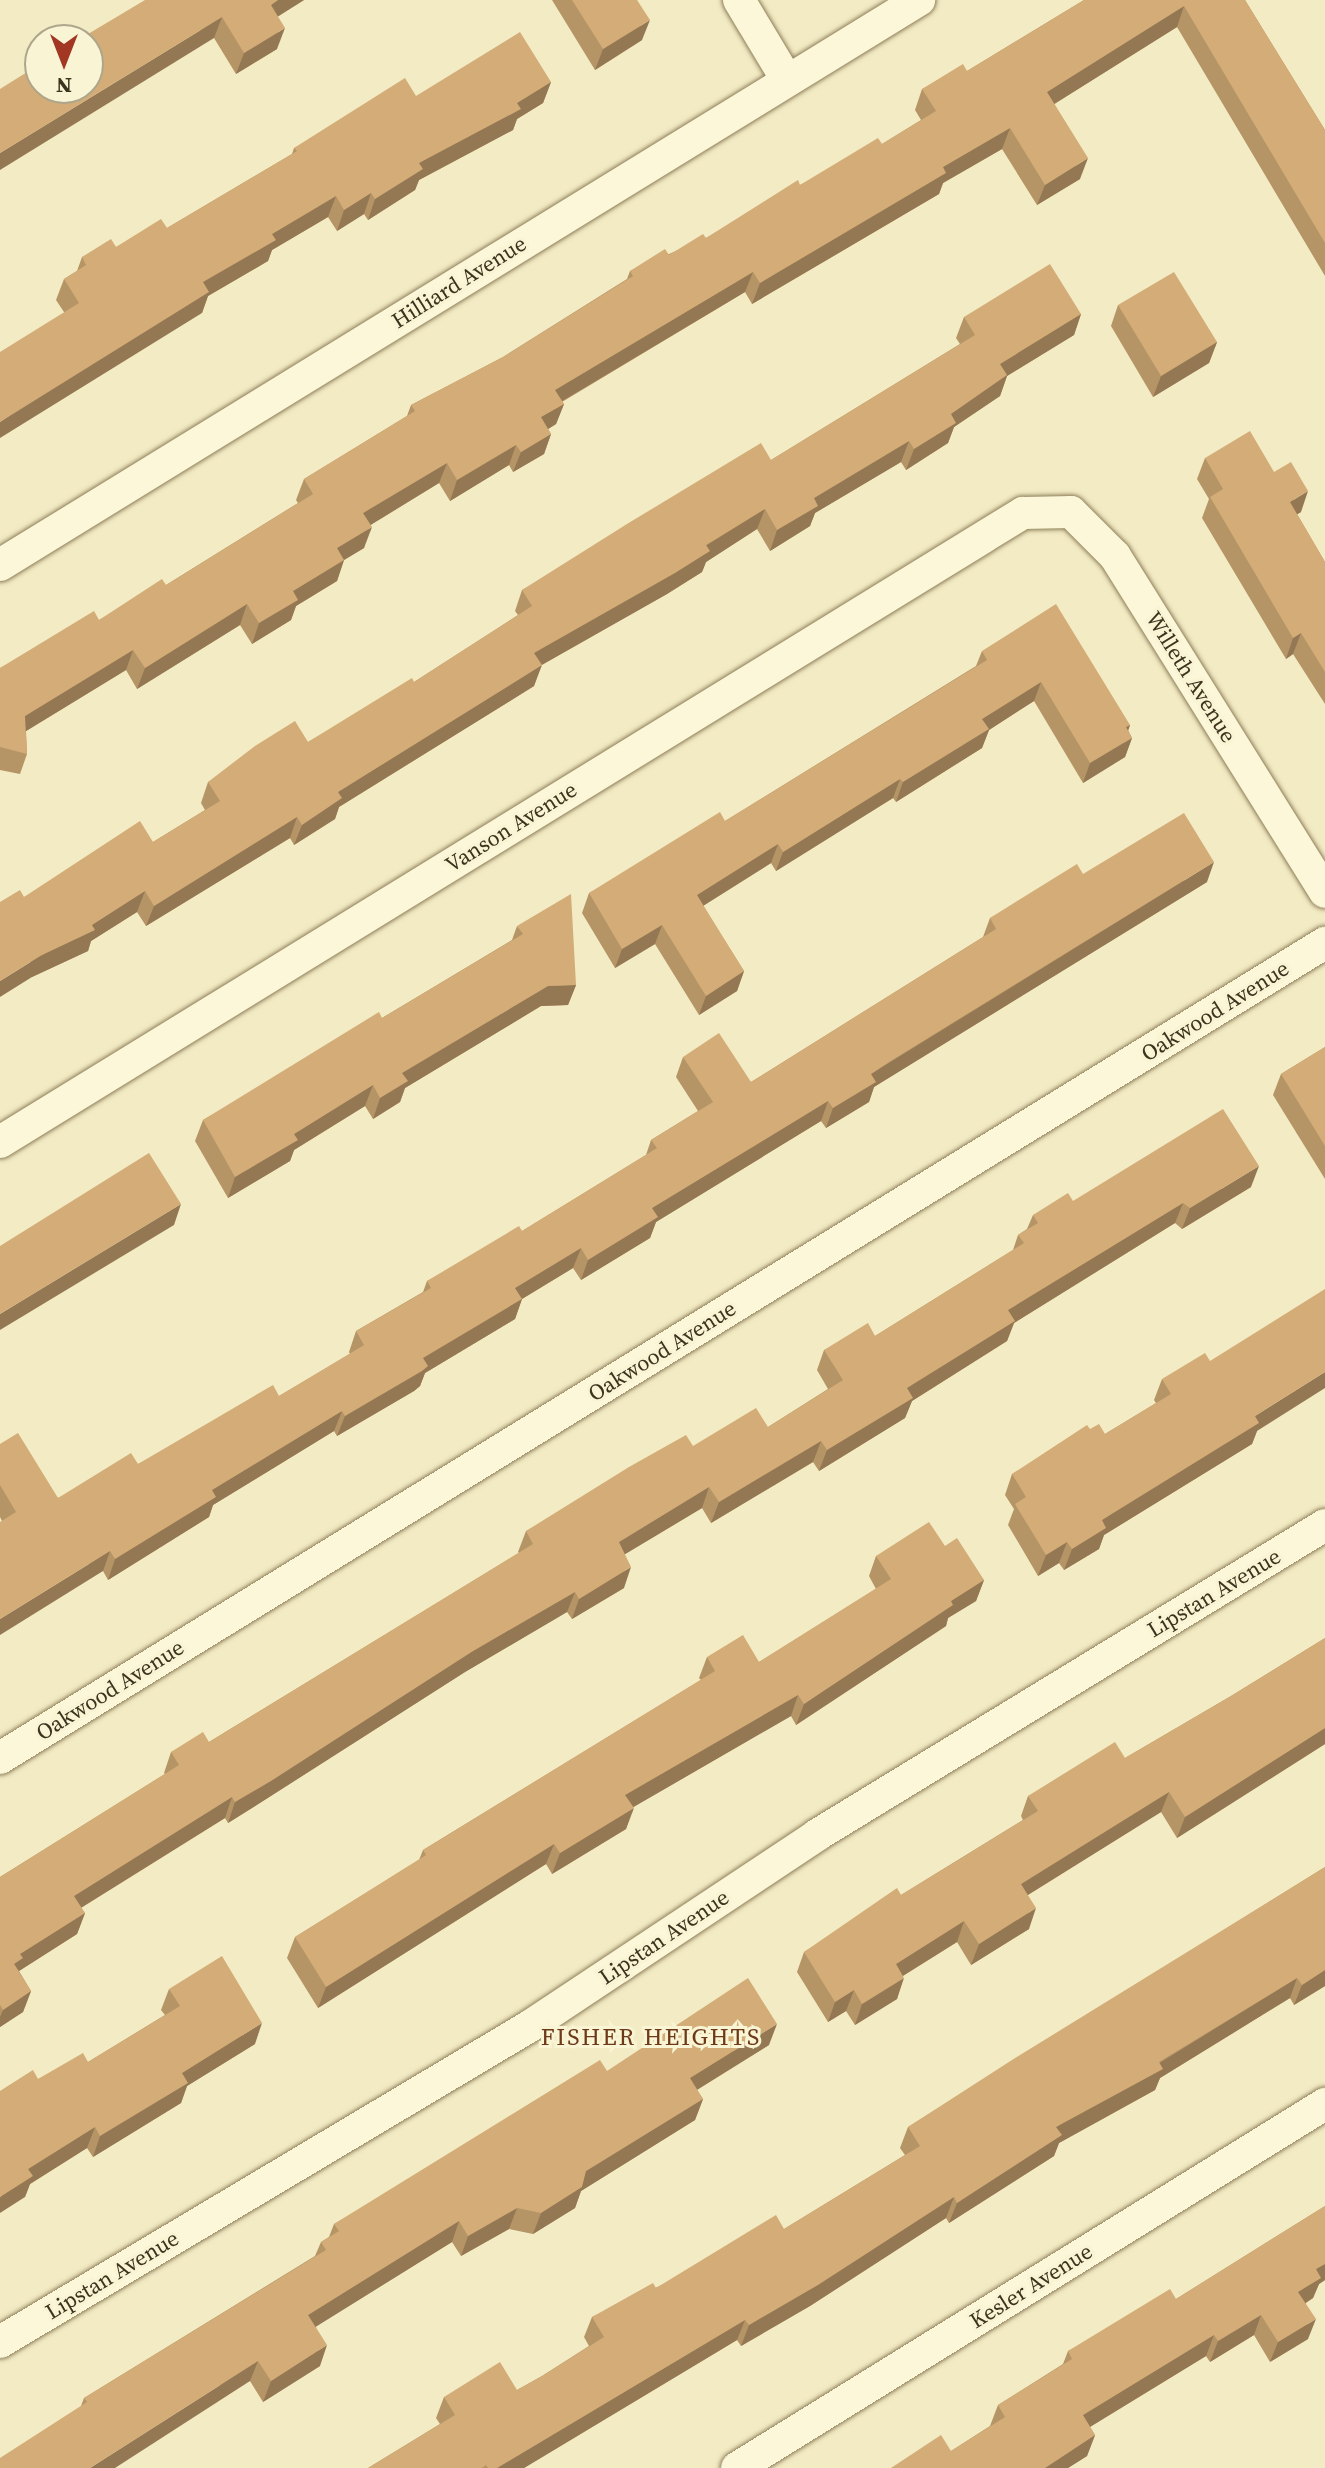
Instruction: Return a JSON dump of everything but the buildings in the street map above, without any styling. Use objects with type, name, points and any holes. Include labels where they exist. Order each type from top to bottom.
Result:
[{"type":"street","points":[[739,0],[787,80]]},
{"type":"street","name":"Hilliard Avenue","points":[[0,565],[919,0]]},
{"type":"street","name":"Willeth Avenue","points":[[1023,513],[1071,512],[1115,556],[1325,892]]},
{"type":"street","name":"Vanson Avenue","points":[[0,1142],[1023,513]]},
{"type":"street","name":"Oakwood Avenue","points":[[0,1758],[1325,943]]},
{"type":"street","name":"Lipstan Avenue","points":[[0,2342],[530,2026],[817,1835],[1325,1525]]},
{"type":"street","name":"Kesler Avenue","points":[[737,2468],[1325,2104]]},
{"type":"district","name":"FISHER HEIGHTS","points":[[651,2037]]}]
